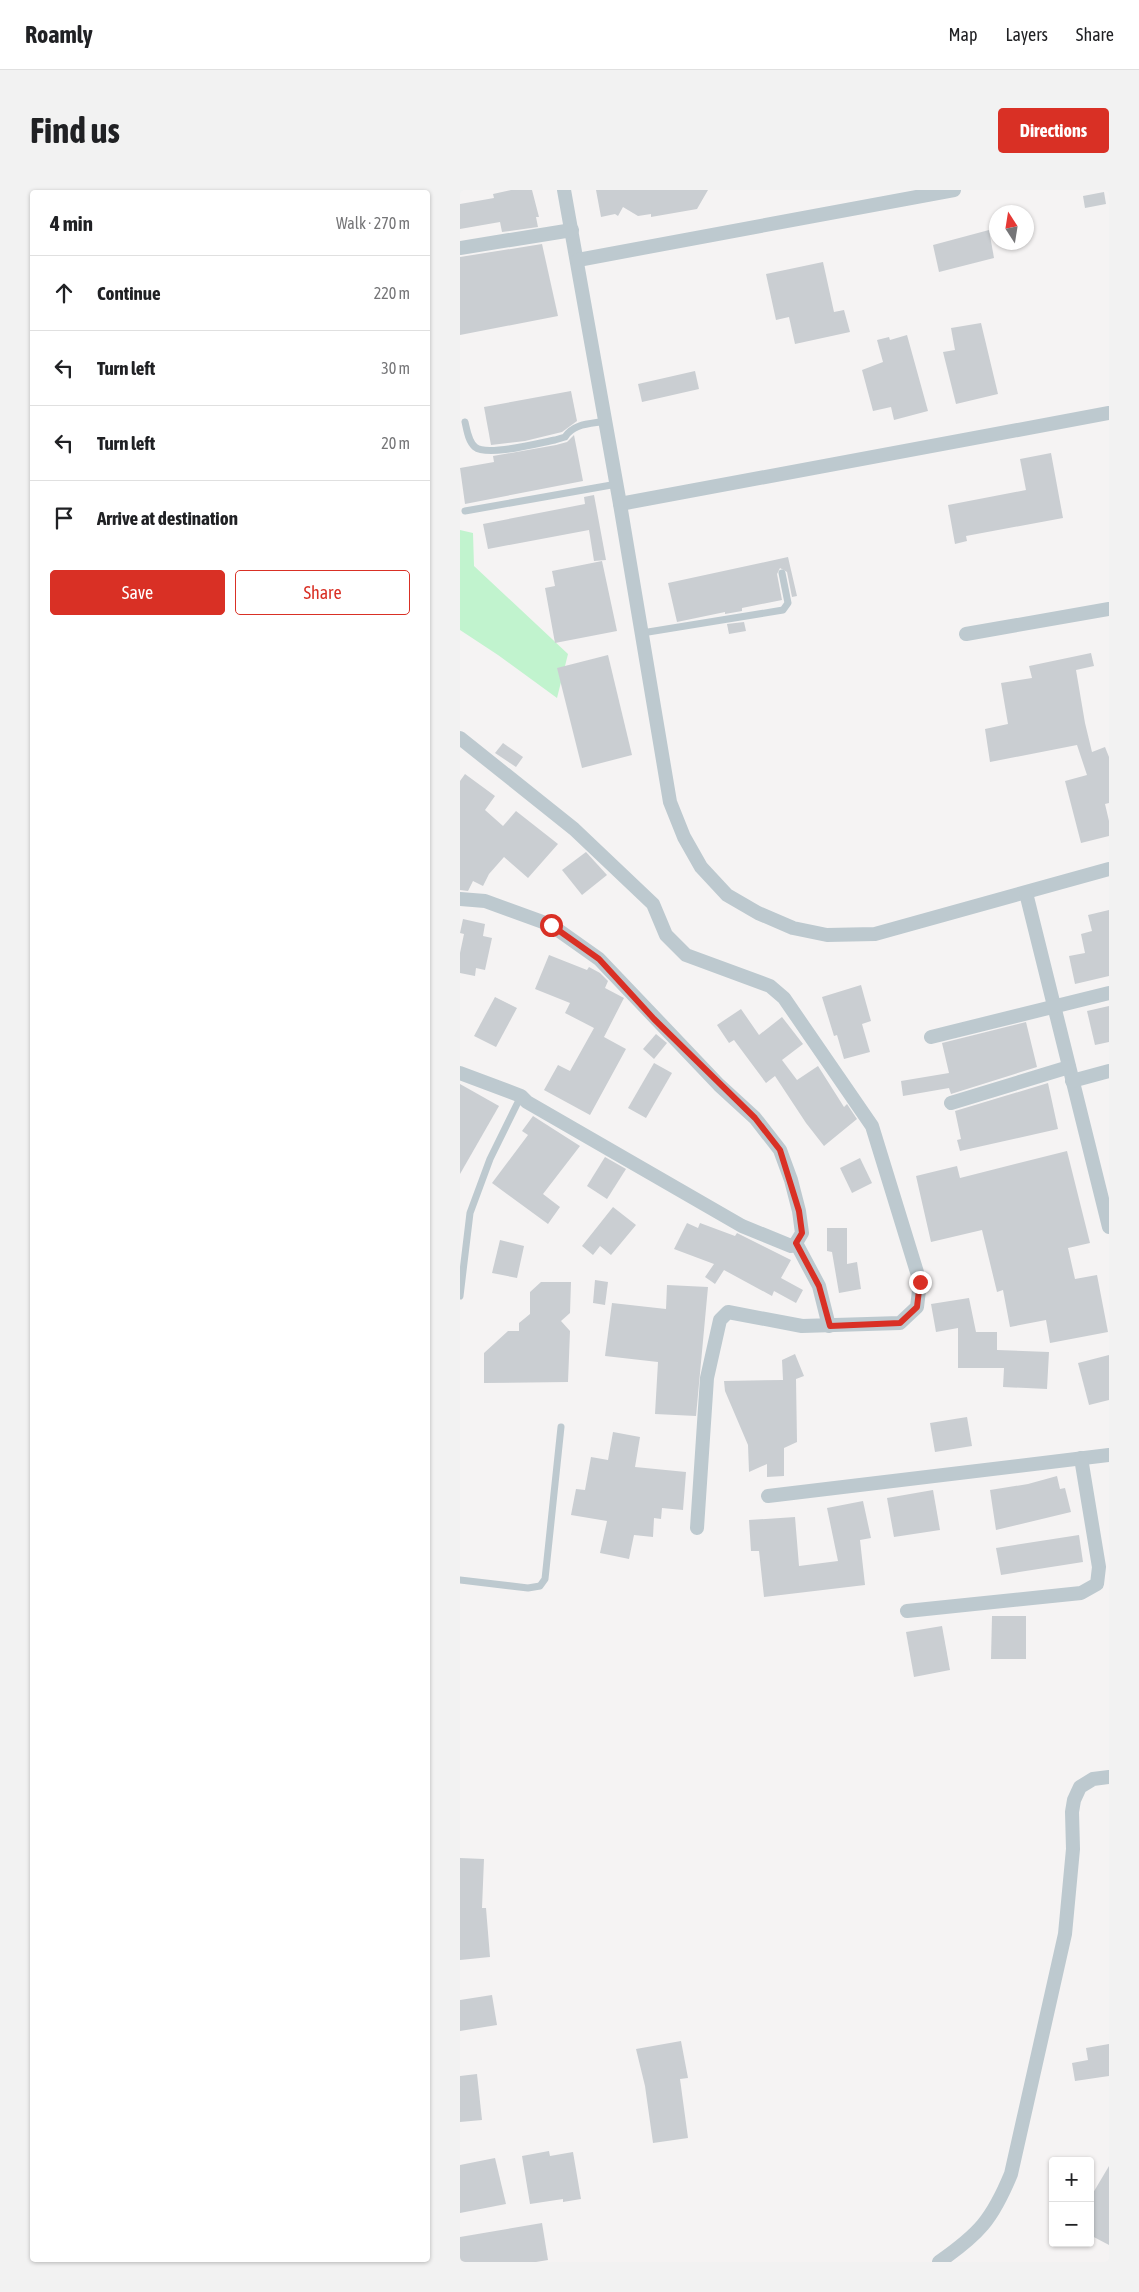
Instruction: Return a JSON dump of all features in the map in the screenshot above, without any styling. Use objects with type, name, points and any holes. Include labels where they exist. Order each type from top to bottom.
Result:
[{"type":"street","points":[[564,190],[617,484],[670,802],[684,837],[701,868],[728,895],[758,913],[793,928],[827,935],[875,934],[1109,869]]},
{"type":"street","points":[[578,260],[954,190]]},
{"type":"street","points":[[460,248],[572,230]]},
{"type":"street","points":[[620,504],[1109,413]]},
{"type":"street","points":[[966,634],[1109,610]]},
{"type":"street","points":[[460,738],[574,829],[653,904],[666,935],[686,955],[770,986],[784,998],[872,1126],[920,1282],[917,1307],[900,1323],[802,1326],[728,1312],[720,1320],[707,1378],[697,1528]]},
{"type":"street","points":[[1026,893],[1109,1227]]},
{"type":"street","points":[[460,899],[485,902],[551,925],[599,959],[713,1078],[755,1118],[780,1150],[799,1211],[802,1233],[796,1243],[791,1246],[742,1226],[521,1096],[460,1073]]},
{"type":"street","points":[[931,1038],[1109,993]]},
{"type":"street","points":[[951,1104],[1071,1074],[1109,1071]]},
{"type":"street","points":[[796,1243],[819,1286],[830,1326]]},
{"type":"street","points":[[768,1496],[1109,1455]]},
{"type":"street","points":[[907,1611],[1081,1593],[1097,1584],[1099,1567],[1081,1458]]},
{"type":"street","points":[[939,2262],[969,2241],[984,2225],[1000,2200],[1011,2174],[1065,1934],[1073,1849],[1072,1812],[1074,1800],[1080,1787],[1093,1780],[1109,1777]]},
{"type":"lane","points":[[465,422],[470,440],[476,448],[489,452],[555,440],[565,437],[569,430],[577,426],[606,421]]},
{"type":"lane","points":[[465,511],[617,484]]},
{"type":"lane","points":[[642,633],[784,610],[788,603],[782,572]]},
{"type":"lane","points":[[460,1296],[470,1213],[490,1159],[521,1096]]},
{"type":"lane","points":[[460,1580],[528,1588],[540,1586],[545,1579],[562,1427]]},
{"type":"green space","points":[[460,530],[473,533],[474,566],[568,654],[557,698],[460,630]]},
{"type":"building","points":[[511,190],[532,190],[539,217],[536,217],[538,227],[502,232],[500,222],[460,229],[460,204],[494,198],[493,194]]},
{"type":"building","points":[[596,190],[708,190],[697,209],[651,217],[651,214],[638,216],[623,207],[618,216],[615,214],[601,217]]},
{"type":"building","points":[[1104,192],[1106,204],[1085,208],[1083,196]]},
{"type":"building","points":[[989,230],[989,250],[993,250],[994,258],[939,272],[933,245]]},
{"type":"building","points":[[542,244],[558,316],[460,335],[460,257]]},
{"type":"building","points":[[823,262],[834,312],[844,310],[850,332],[795,344],[789,317],[776,320],[766,274]]},
{"type":"building","points":[[981,323],[998,394],[956,404],[943,352],[955,350],[951,328]]},
{"type":"building","points":[[907,335],[928,411],[894,420],[891,407],[873,411],[862,370],[883,362],[877,340],[889,337],[890,340]]},
{"type":"building","points":[[695,371],[699,389],[642,402],[638,384]]},
{"type":"building","points":[[571,391],[577,421],[562,432],[525,441],[491,445],[484,407]]},
{"type":"building","points":[[574,435],[583,481],[465,504],[460,468],[494,462],[493,456],[567,442]]},
{"type":"building","points":[[1051,453],[1063,518],[966,536],[967,541],[955,544],[948,505],[1026,490],[1020,459]]},
{"type":"building","points":[[594,495],[606,560],[594,561],[589,530],[488,549],[483,524],[585,504],[584,497]]},
{"type":"building","points":[[788,557],[797,596],[792,597],[787,572],[780,568],[777,574],[782,600],[742,608],[742,611],[725,614],[725,612],[677,622],[668,583]]},
{"type":"building","points":[[602,561],[617,631],[555,643],[545,588],[555,586],[552,571]]},
{"type":"building","points":[[744,622],[746,631],[729,634],[727,624]]},
{"type":"building","points":[[1091,653],[1094,666],[1076,670],[1092,752],[1105,747],[1109,757],[1109,803],[1105,804],[1109,821],[1109,836],[1081,843],[1065,781],[1087,775],[1077,745],[990,762],[985,729],[1008,724],[1001,683],[1032,678],[1029,666]]},
{"type":"building","points":[[608,655],[632,755],[582,768],[557,668]]},
{"type":"building","points":[[503,743],[523,757],[516,767],[495,753]]},
{"type":"building","points":[[465,774],[495,796],[485,810],[503,826],[516,811],[558,844],[528,878],[504,857],[489,874],[483,886],[473,881],[468,891],[460,890],[460,781]]},
{"type":"building","points":[[586,852],[607,875],[582,895],[562,870]]},
{"type":"building","points":[[1109,910],[1109,976],[1075,984],[1069,956],[1085,953],[1081,934],[1092,931],[1088,915]]},
{"type":"building","points":[[463,919],[485,924],[483,936],[492,938],[485,970],[476,968],[475,976],[460,973],[460,953],[464,934],[460,933]]},
{"type":"building","points":[[549,955],[587,970],[589,967],[600,973],[608,981],[605,988],[624,998],[604,1037],[626,1049],[590,1115],[544,1090],[558,1065],[570,1071],[594,1028],[565,1013],[570,1003],[535,989]]},
{"type":"building","points":[[861,985],[871,1021],[862,1024],[870,1052],[844,1059],[837,1035],[834,1036],[822,997]]},
{"type":"building","points":[[495,997],[517,1008],[496,1047],[474,1036]]},
{"type":"building","points":[[1109,1006],[1109,1042],[1095,1045],[1087,1011]]},
{"type":"building","points":[[741,1009],[759,1035],[782,1017],[803,1044],[782,1060],[797,1080],[818,1066],[844,1107],[847,1104],[857,1119],[824,1146],[806,1123],[775,1076],[766,1083],[734,1040],[729,1043],[717,1025]]},
{"type":"building","points":[[1026,1022],[1037,1067],[951,1094],[949,1088],[903,1096],[901,1081],[949,1073],[942,1043]]},
{"type":"building","points":[[656,1034],[667,1043],[654,1059],[643,1049]]},
{"type":"building","points":[[654,1063],[672,1073],[646,1118],[628,1108]]},
{"type":"building","points":[[1048,1083],[1058,1129],[960,1151],[957,1140],[961,1139],[955,1111]]},
{"type":"building","points":[[460,1084],[499,1106],[460,1174]]},
{"type":"building","points":[[533,1116],[580,1146],[543,1194],[560,1207],[548,1224],[492,1183],[528,1135],[522,1131]]},
{"type":"building","points":[[1067,1151],[1090,1243],[1068,1248],[1075,1279],[1097,1275],[1108,1332],[1050,1343],[1046,1320],[1010,1327],[1003,1290],[997,1292],[982,1230],[931,1242],[916,1176],[957,1166],[960,1178]]},
{"type":"building","points":[[605,1157],[626,1169],[607,1199],[587,1186]]},
{"type":"building","points":[[860,1158],[872,1183],[852,1193],[840,1168]]},
{"type":"building","points":[[613,1207],[636,1225],[611,1255],[600,1246],[593,1255],[582,1246]]},
{"type":"building","points":[[687,1223],[698,1228],[700,1223],[735,1236],[737,1233],[791,1260],[781,1278],[803,1290],[796,1303],[774,1291],[772,1296],[724,1270],[715,1284],[705,1277],[714,1264],[674,1249]]},
{"type":"building","points":[[827,1228],[847,1228],[847,1264],[857,1262],[861,1289],[839,1293],[832,1252],[827,1251]]},
{"type":"building","points":[[500,1240],[524,1246],[517,1278],[492,1273]]},
{"type":"building","points":[[595,1280],[608,1282],[605,1305],[593,1303]]},
{"type":"building","points":[[541,1282],[571,1282],[570,1313],[561,1321],[570,1331],[568,1382],[484,1383],[484,1353],[508,1331],[519,1331],[519,1323],[530,1314],[530,1292]]},
{"type":"building","points":[[667,1285],[708,1287],[696,1416],[655,1414],[658,1362],[605,1356],[612,1303],[666,1309]]},
{"type":"building","points":[[969,1298],[976,1332],[997,1332],[997,1350],[1049,1352],[1047,1389],[1003,1387],[1004,1368],[958,1368],[958,1328],[936,1332],[931,1304]]},
{"type":"building","points":[[795,1354],[804,1376],[796,1379],[797,1442],[784,1448],[784,1476],[767,1477],[767,1464],[749,1472],[748,1445],[725,1391],[724,1381],[783,1380],[782,1360]]},
{"type":"building","points":[[1109,1355],[1109,1400],[1089,1405],[1078,1363]]},
{"type":"building","points":[[967,1417],[972,1446],[935,1452],[930,1423]]},
{"type":"building","points":[[613,1432],[640,1437],[635,1467],[686,1472],[683,1510],[662,1508],[661,1519],[654,1518],[653,1537],[634,1535],[629,1559],[600,1553],[607,1521],[571,1515],[576,1489],[585,1490],[591,1457],[608,1460]]},
{"type":"building","points":[[1057,1476],[1060,1489],[1065,1488],[1071,1512],[996,1530],[990,1490],[1028,1484]]},
{"type":"building","points":[[933,1490],[940,1530],[894,1537],[887,1498]]},
{"type":"building","points":[[863,1501],[871,1538],[860,1540],[865,1585],[764,1597],[759,1551],[751,1551],[749,1520],[795,1517],[799,1566],[838,1561],[827,1508]]},
{"type":"building","points":[[1079,1535],[1083,1562],[1001,1575],[996,1548]]},
{"type":"building","points":[[992,1616],[1026,1616],[1026,1659],[991,1659]]},
{"type":"building","points":[[942,1626],[950,1670],[914,1677],[906,1632]]},
{"type":"building","points":[[460,1858],[484,1859],[482,1908],[486,1908],[490,1957],[460,1960]]},
{"type":"building","points":[[492,1995],[497,2025],[460,2031],[460,2000]]},
{"type":"building","points":[[681,2041],[688,2078],[680,2079],[688,2138],[653,2143],[645,2086],[636,2049]]},
{"type":"building","points":[[1109,2044],[1109,2076],[1075,2081],[1072,2063],[1088,2060],[1086,2048]]},
{"type":"building","points":[[477,2074],[482,2120],[460,2122],[460,2076]]},
{"type":"building","points":[[549,2151],[550,2156],[573,2152],[581,2199],[563,2202],[563,2199],[530,2204],[522,2156]]},
{"type":"building","points":[[495,2158],[506,2204],[460,2213],[460,2165]]},
{"type":"building","points":[[1109,2166],[1109,2245],[1094,2237],[1094,2191]]},
{"type":"building","points":[[542,2223],[548,2260],[536,2262],[460,2262],[460,2237]]},
{"type":"route","points":[[551,925],[599,959],[654,1019],[755,1118],[780,1150],[799,1211],[802,1233],[796,1243],[819,1286],[830,1326],[900,1323],[917,1307],[920,1282]]}]
